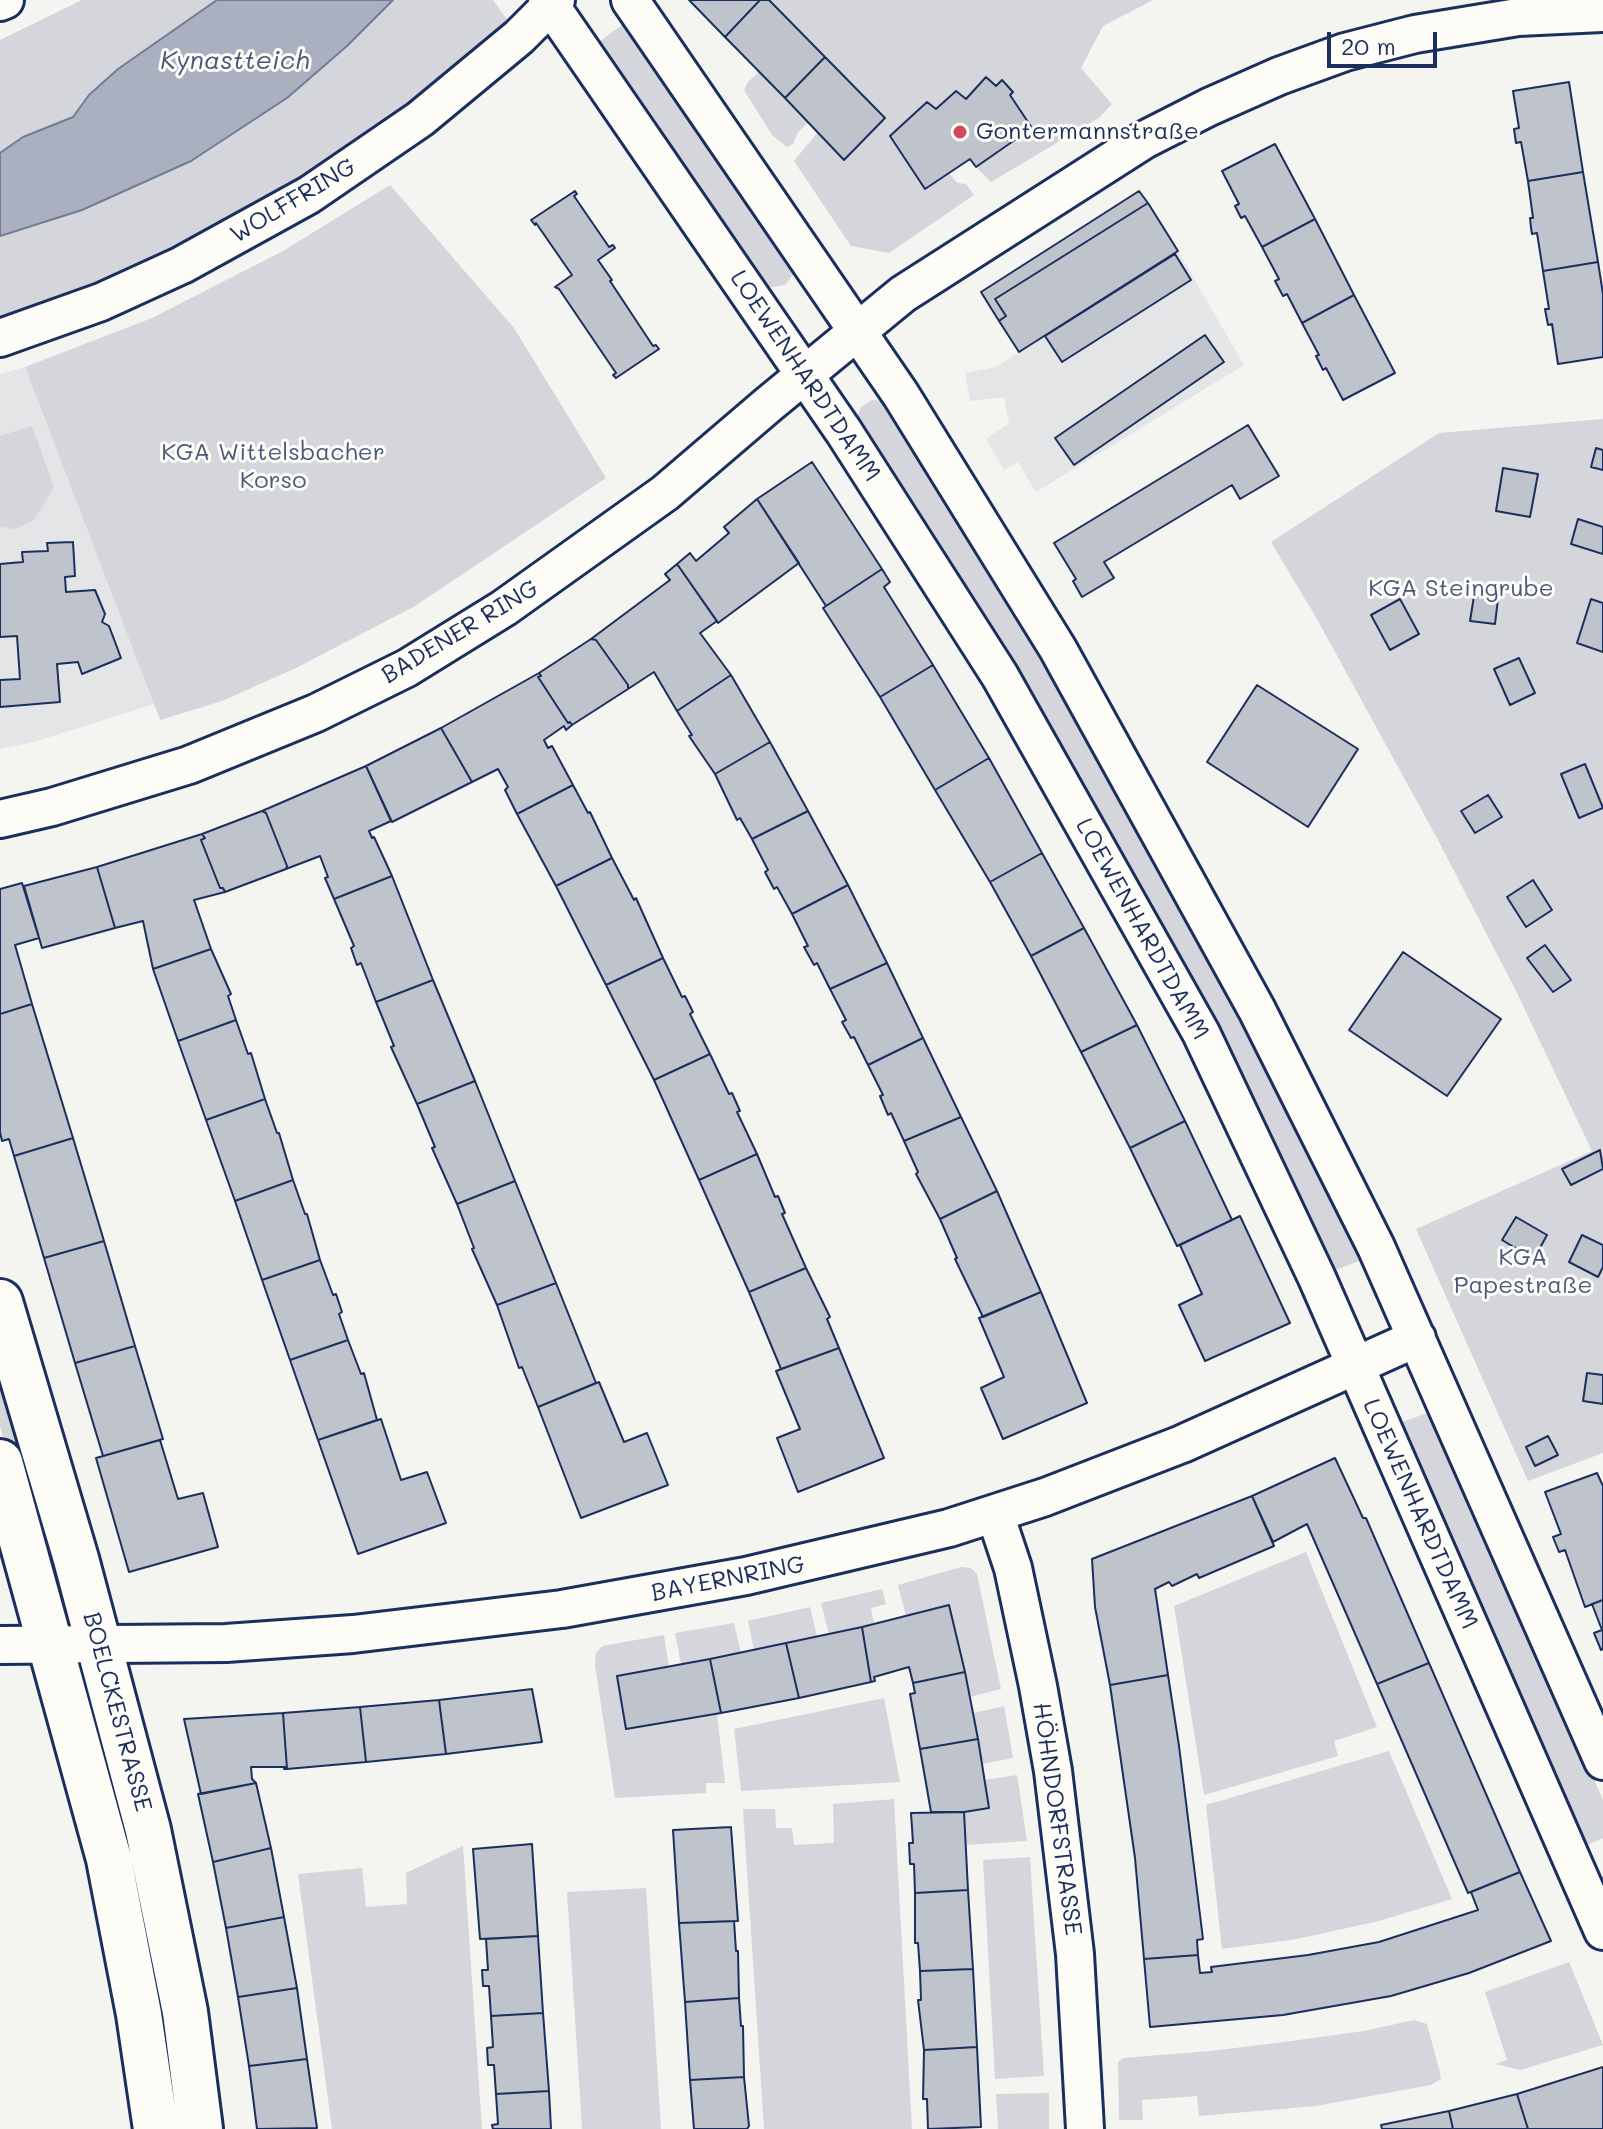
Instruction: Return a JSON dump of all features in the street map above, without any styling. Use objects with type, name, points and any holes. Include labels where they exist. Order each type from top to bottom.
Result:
[{"type":"main road","name":"BOELCKESTRASSE","points":[[0,1302],[141,1801],[185,2012],[200,2129]]},
{"type":"main road","name":"BOELCKESTRASSE","points":[[0,1462],[109,1859],[139,2014],[156,2129]]},
{"type":"street","points":[[630,0],[901,395],[1058,649],[1257,1010],[1376,1247],[1603,1761]]},
{"type":"street","name":"WOLFFRING","points":[[0,338],[101,302],[169,271],[309,195],[420,119],[519,37],[551,2]]},
{"type":"street","name":"LOEWENHARDTDAMM","points":[[551,2],[805,374],[1000,676],[1186,1006],[1317,1278],[1603,1931]]},
{"type":"street","points":[[858,331],[903,294],[1144,140],[1279,76],[1345,52],[1429,32],[1518,17],[1603,13]]},
{"type":"street","name":"BADENER RING","points":[[0,819],[52,807],[189,765],[316,713],[407,668],[515,600],[665,493],[858,331]]},
{"type":"street","name":"BAYERNRING","points":[[0,1645],[226,1643],[428,1627],[676,1590],[814,1562],[995,1514],[1182,1444],[1417,1338]]},
{"type":"street","name":"HÖHNDORFSTRASSE","points":[[995,1514],[1013,1568],[1053,1771],[1075,1954],[1085,2129]]},
{"type":"shaded area","points":[[1178,251],[1244,365],[1036,492],[1018,462],[1004,470],[986,439],[1009,423],[1004,397],[970,401],[965,373],[996,367]]},
{"type":"shaded area","points":[[25,367],[154,704],[34,742],[0,749],[0,374]]},
{"type":"green space","points":[[82,0],[493,0],[508,21],[410,102],[357,141],[276,193],[173,249],[68,295],[0,318],[0,40]]},
{"type":"green space","points":[[769,0],[1153,0],[1103,26],[1081,68],[1112,104],[1099,118],[991,182],[976,167],[1032,127],[1010,95],[1013,91],[1002,81],[996,86],[986,78],[966,99],[956,91],[936,109],[927,102],[890,136],[925,189],[949,173],[957,183],[966,184],[974,195],[889,253],[851,246],[794,161],[818,132],[845,159],[885,118]]},
{"type":"green space","points":[[626,22],[792,264],[793,275],[785,285],[767,288],[596,44]]},
{"type":"green space","points":[[759,72],[808,123],[798,132],[793,144],[787,147],[772,135],[744,90]]},
{"type":"green space","name":"KGA Wittelsbacher Korso","points":[[390,185],[514,328],[606,478],[415,606],[296,668],[222,701],[160,720],[25,367],[152,318],[283,251]]},
{"type":"green space","points":[[872,400],[884,401],[988,560],[1242,1004],[1364,1259],[1331,1272],[858,423],[861,407]]},
{"type":"green space","name":"KGA Steingrube","points":[[1603,419],[1603,1453],[1528,1481],[1416,1229],[1592,1151],[1515,989],[1438,840],[1317,619],[1271,542],[1439,433]]},
{"type":"green space","points":[[32,426],[54,487],[34,520],[16,529],[0,527],[0,436]]},
{"type":"green space","points":[[0,1387],[52,1564],[41,1566],[0,1426]]},
{"type":"green space","points":[[1433,1411],[1603,1800],[1603,1838],[1583,1847],[1399,1423]]},
{"type":"green space","points":[[1306,1552],[1377,1727],[1334,1741],[1338,1756],[1204,1795],[1174,1606]]},
{"type":"green space","points":[[961,1567],[971,1568],[977,1574],[1001,1689],[970,1697],[949,1605],[906,1616],[898,1585]]},
{"type":"green space","points":[[882,1589],[886,1604],[871,1608],[874,1624],[829,1634],[821,1603]]},
{"type":"green space","points":[[810,1607],[817,1636],[754,1650],[748,1621]]},
{"type":"green space","points":[[734,1623],[741,1653],[681,1665],[675,1633]]},
{"type":"green space","points":[[664,1635],[669,1667],[627,1729],[717,1714],[725,1783],[706,1783],[706,1793],[615,1798],[595,1665],[596,1653],[602,1646]]},
{"type":"green space","points":[[884,1698],[900,1782],[741,1791],[734,1729]]},
{"type":"green space","points":[[1004,1706],[1013,1758],[982,1764],[973,1713]]},
{"type":"green space","points":[[1389,1751],[1452,1899],[1379,1921],[1297,1939],[1222,1949],[1206,1805]]},
{"type":"green space","points":[[1017,1775],[1027,1841],[966,1845],[964,1812],[984,1780]]},
{"type":"green space","points":[[894,1799],[912,2129],[764,2129],[743,1809],[775,1809],[776,1828],[792,1828],[794,1845],[834,1843],[833,1804]]},
{"type":"green space","points":[[463,1846],[482,2129],[332,2129],[298,1874],[362,1868],[366,1907],[407,1904],[406,1873]]},
{"type":"green space","points":[[1030,1857],[1044,2076],[995,2079],[983,1860]]},
{"type":"green space","points":[[646,1888],[661,2129],[582,2129],[567,1892]]},
{"type":"green space","points":[[1569,1962],[1603,2045],[1520,2070],[1495,2064],[1507,2060],[1485,1992]]},
{"type":"green space","points":[[1414,2020],[1427,2024],[1440,2073],[1441,2079],[1431,2085],[1316,2106],[1199,2116],[1197,2096],[1142,2100],[1143,2120],[1119,2120],[1118,2062],[1123,2058],[1284,2042],[1364,2031]]},
{"type":"green space","points":[[1049,2093],[1049,2129],[998,2129],[996,2094]]},
{"type":"water","name":"Kynastteich","points":[[217,0],[393,0],[347,46],[287,98],[191,161],[82,210],[0,236],[0,153],[23,137],[73,117],[89,95],[118,69]]},
{"type":"building","points":[[689,0],[760,0],[725,37]]},
{"type":"building","points":[[760,0],[769,0],[825,57],[785,98],[725,37]]},
{"type":"building","points":[[825,57],[885,118],[844,160],[785,98]]},
{"type":"building","name":"Gontermannstraße","points":[[986,77],[996,86],[1002,80],[1013,92],[1010,95],[1032,128],[976,167],[970,159],[925,189],[890,136],[927,102],[936,109],[956,91],[966,99]]},
{"type":"building","points":[[1569,82],[1583,172],[1528,181],[1521,142],[1516,143],[1514,129],[1519,128],[1513,91]]},
{"type":"building","points":[[1275,144],[1315,219],[1262,247],[1245,216],[1241,218],[1235,206],[1239,204],[1222,171]]},
{"type":"building","points":[[1583,172],[1598,262],[1543,271],[1537,233],[1532,234],[1531,228],[1530,218],[1533,218],[1528,181]]},
{"type":"building","points":[[575,191],[577,194],[574,196],[609,247],[613,245],[615,248],[598,260],[653,346],[659,349],[616,378],[613,375],[616,373],[555,287],[572,275],[531,220]]},
{"type":"building","points":[[1139,191],[1148,203],[995,299],[1006,316],[999,321],[981,292]]},
{"type":"building","points":[[1148,203],[1178,251],[1019,352],[999,321],[1006,316],[995,299]]},
{"type":"building","points":[[1315,219],[1354,295],[1302,323],[1287,294],[1283,296],[1275,281],[1279,279],[1262,247]]},
{"type":"building","points":[[1175,254],[1191,280],[1062,362],[1045,336]]},
{"type":"building","points":[[1598,262],[1603,294],[1603,357],[1558,364],[1552,324],[1548,325],[1545,309],[1549,309],[1543,271]]},
{"type":"building","points":[[1354,295],[1395,373],[1343,400],[1326,368],[1323,370],[1316,356],[1319,355],[1302,323]]},
{"type":"building","points":[[1205,335],[1224,362],[1074,465],[1055,438]]},
{"type":"building","points":[[1248,425],[1279,476],[1240,499],[1232,485],[1104,562],[1114,578],[1082,597],[1073,581],[1076,579],[1054,543]]},
{"type":"building","points":[[1596,448],[1603,450],[1603,470],[1591,467]]},
{"type":"building","points":[[812,462],[882,569],[826,606],[757,499]]},
{"type":"building","points":[[1503,468],[1538,474],[1530,517],[1496,511]]},
{"type":"building","points":[[757,499],[799,563],[718,623],[677,564],[690,553],[696,561],[729,533],[724,527]]},
{"type":"building","points":[[1578,519],[1603,527],[1603,554],[1571,544]]},
{"type":"building","points":[[73,542],[75,576],[65,577],[66,592],[95,590],[105,614],[102,622],[109,626],[121,658],[82,674],[78,662],[57,664],[60,702],[0,707],[0,680],[20,679],[17,636],[0,637],[0,564],[23,562],[22,552],[48,551],[47,543]]},
{"type":"building","points":[[677,564],[717,621],[700,633],[731,675],[677,711],[654,672],[628,689],[596,640],[591,639],[670,580],[665,574]]},
{"type":"building","points":[[882,569],[890,582],[884,587],[933,665],[880,697],[823,608]]},
{"type":"building","points":[[1474,596],[1498,599],[1495,624],[1470,621]]},
{"type":"building","points":[[1400,599],[1419,634],[1390,650],[1371,615]]},
{"type":"building","points":[[1591,599],[1603,603],[1603,652],[1577,643]]},
{"type":"building","points":[[591,639],[596,640],[628,689],[572,725],[538,677],[541,676],[539,673]]},
{"type":"building","points":[[1519,658],[1535,693],[1510,705],[1494,669]]},
{"type":"building","points":[[933,665],[989,758],[935,790],[880,697]]},
{"type":"building","points":[[539,673],[541,676],[538,677],[572,725],[566,730],[564,726],[544,740],[548,748],[552,746],[573,785],[517,814],[498,769],[472,782],[441,728]]},
{"type":"building","points":[[731,675],[770,742],[715,774],[689,736],[692,735],[677,711]]},
{"type":"building","points":[[1257,685],[1358,749],[1308,827],[1207,762]]},
{"type":"building","points":[[441,728],[472,782],[392,822],[366,766]]},
{"type":"building","points":[[770,742],[808,811],[752,839],[740,818],[737,820],[715,774]]},
{"type":"building","points":[[989,758],[1042,853],[990,882],[935,790]]},
{"type":"building","points":[[1585,764],[1603,808],[1579,818],[1561,774]]},
{"type":"building","points":[[366,766],[391,821],[369,831],[392,876],[334,899],[320,856],[286,869],[266,813],[262,811]]},
{"type":"building","points":[[573,785],[612,858],[556,886],[517,814]]},
{"type":"building","points":[[1488,795],[1502,817],[1475,833],[1461,811]]},
{"type":"building","points":[[262,811],[266,813],[286,869],[225,892],[220,888],[201,840],[205,838],[202,834]]},
{"type":"building","points":[[808,811],[848,885],[792,914],[777,887],[774,889],[752,839]]},
{"type":"building","points":[[202,834],[205,838],[201,840],[220,888],[225,892],[194,900],[211,949],[153,969],[143,921],[115,928],[97,867]]},
{"type":"building","points":[[1042,853],[1084,928],[1031,956],[990,882]]},
{"type":"building","points":[[612,858],[634,900],[636,898],[663,958],[606,985],[556,886]]},
{"type":"building","points":[[97,867],[115,928],[42,948],[24,886]]},
{"type":"building","points":[[392,876],[433,980],[376,1002],[361,963],[357,965],[351,948],[354,946],[334,899]]},
{"type":"building","points":[[1533,880],[1552,910],[1526,927],[1507,897]]},
{"type":"building","points":[[22,883],[39,938],[15,945],[32,1004],[0,1014],[0,889]]},
{"type":"building","points":[[848,885],[887,963],[830,989],[817,963],[814,965],[804,947],[808,946],[792,914]]},
{"type":"building","points":[[1084,928],[1137,1025],[1081,1052],[1031,956]]},
{"type":"building","points":[[1545,945],[1571,980],[1553,992],[1527,958]]},
{"type":"building","points":[[211,949],[231,994],[228,996],[236,1020],[178,1041],[153,969]]},
{"type":"building","points":[[1403,952],[1501,1019],[1447,1096],[1349,1030]]},
{"type":"building","points":[[663,958],[693,1012],[690,1014],[710,1054],[654,1080],[606,985]]},
{"type":"building","points":[[887,963],[923,1038],[868,1065],[854,1037],[851,1038],[842,1022],[846,1020],[830,989]]},
{"type":"building","points":[[433,980],[475,1081],[417,1104],[391,1047],[394,1046],[376,1002]]},
{"type":"building","points":[[32,1004],[73,1138],[14,1156],[9,1139],[2,1141],[0,1132],[0,1014]]},
{"type":"building","points":[[236,1020],[248,1054],[251,1053],[265,1099],[206,1120],[178,1041]]},
{"type":"building","points":[[1137,1025],[1185,1121],[1130,1148],[1081,1052]]},
{"type":"building","points":[[923,1038],[961,1117],[904,1141],[891,1113],[888,1115],[880,1096],[883,1095],[868,1065]]},
{"type":"building","points":[[710,1054],[729,1094],[732,1093],[740,1111],[737,1112],[757,1154],[699,1180],[654,1080]]},
{"type":"building","points":[[475,1081],[515,1181],[457,1204],[432,1148],[435,1147],[417,1104]]},
{"type":"building","points":[[265,1099],[293,1180],[235,1201],[206,1120]]},
{"type":"building","points":[[961,1117],[997,1191],[940,1219],[916,1174],[918,1172],[904,1141]]},
{"type":"building","points":[[1185,1121],[1232,1220],[1177,1246],[1130,1148]]},
{"type":"building","points":[[73,1138],[104,1241],[44,1258],[14,1156]]},
{"type":"building","points":[[1600,1150],[1603,1169],[1571,1185],[1562,1169]]},
{"type":"building","points":[[757,1154],[775,1197],[778,1196],[785,1213],[782,1214],[806,1268],[749,1292],[699,1180]]},
{"type":"building","points":[[293,1180],[320,1260],[262,1280],[235,1201]]},
{"type":"building","points":[[515,1181],[556,1283],[497,1305],[472,1249],[457,1204]]},
{"type":"building","points":[[997,1191],[1041,1292],[983,1317],[940,1219]]},
{"type":"building","points":[[1240,1216],[1290,1323],[1205,1361],[1179,1305],[1202,1294],[1180,1245]]},
{"type":"building","points":[[1516,1217],[1547,1235],[1534,1259],[1502,1240]]},
{"type":"building","points":[[1582,1235],[1603,1245],[1603,1267],[1598,1277],[1569,1262]]},
{"type":"building","points":[[104,1241],[135,1346],[75,1363],[44,1258]]},
{"type":"building","points":[[320,1260],[333,1295],[336,1294],[348,1340],[290,1360],[262,1280]]},
{"type":"building","points":[[806,1268],[830,1317],[827,1319],[839,1348],[781,1369],[749,1292]]},
{"type":"building","points":[[556,1283],[596,1383],[538,1407],[522,1367],[519,1368],[497,1305]]},
{"type":"building","points":[[1041,1292],[1087,1403],[1003,1439],[981,1388],[1004,1377],[979,1318]]},
{"type":"building","points":[[348,1340],[361,1374],[364,1373],[377,1420],[318,1440],[290,1360]]},
{"type":"building","points":[[135,1346],[163,1439],[103,1456],[75,1363]]},
{"type":"building","points":[[839,1348],[884,1458],[798,1492],[777,1438],[800,1429],[776,1371]]},
{"type":"building","points":[[1587,1373],[1603,1375],[1603,1404],[1583,1401]]},
{"type":"building","points":[[599,1382],[624,1442],[647,1433],[668,1485],[581,1518],[538,1407]]},
{"type":"building","points":[[381,1419],[401,1480],[427,1472],[446,1523],[358,1554],[318,1440]]},
{"type":"building","points":[[1548,1436],[1558,1455],[1535,1466],[1526,1447]]},
{"type":"building","points":[[160,1440],[178,1499],[203,1493],[218,1547],[129,1572],[96,1458]]},
{"type":"building","points":[[1335,1458],[1363,1518],[1366,1518],[1429,1663],[1377,1684],[1307,1524],[1273,1542],[1252,1496]]},
{"type":"building","points":[[1597,1473],[1603,1486],[1603,1600],[1585,1607],[1565,1550],[1559,1552],[1553,1537],[1561,1534],[1545,1492]]},
{"type":"building","points":[[1252,1496],[1274,1546],[1199,1578],[1197,1574],[1172,1586],[1169,1582],[1155,1589],[1168,1675],[1110,1685],[1095,1607],[1092,1559]]},
{"type":"building","points":[[1603,1600],[1603,1649],[1601,1650],[1594,1633],[1602,1630],[1592,1604]]},
{"type":"building","points":[[949,1605],[965,1672],[913,1683],[909,1667],[874,1677],[875,1681],[871,1682],[862,1627]]},
{"type":"building","points":[[862,1627],[871,1682],[799,1698],[786,1643]]},
{"type":"building","points":[[786,1643],[799,1698],[721,1713],[710,1659]]},
{"type":"building","points":[[710,1659],[721,1713],[626,1729],[617,1676]]},
{"type":"building","points":[[1429,1663],[1520,1872],[1468,1893],[1377,1684]]},
{"type":"building","points":[[965,1672],[978,1739],[920,1749],[910,1694],[915,1693],[913,1683]]},
{"type":"building","points":[[1168,1675],[1203,1939],[1197,1940],[1198,1955],[1144,1959],[1135,1858],[1110,1685]]},
{"type":"building","points":[[532,1689],[542,1742],[446,1754],[439,1700]]},
{"type":"building","points":[[439,1700],[446,1754],[366,1762],[360,1707]]},
{"type":"building","points":[[360,1707],[366,1762],[287,1769],[283,1713]]},
{"type":"building","points":[[283,1713],[287,1769],[251,1767],[252,1779],[256,1783],[201,1794],[184,1719]]},
{"type":"building","points":[[978,1739],[989,1808],[931,1812],[920,1749]]},
{"type":"building","points":[[256,1783],[271,1848],[213,1862],[198,1794]]},
{"type":"building","points":[[964,1812],[968,1890],[915,1893],[914,1864],[910,1864],[909,1843],[913,1843],[911,1813]]},
{"type":"building","points":[[731,1827],[738,1921],[679,1923],[673,1830]]},
{"type":"building","points":[[532,1844],[538,1936],[480,1939],[473,1849]]},
{"type":"building","points":[[271,1848],[284,1917],[226,1928],[213,1862]]},
{"type":"building","points":[[1520,1872],[1551,1941],[1469,1973],[1391,1996],[1283,2015],[1150,2027],[1144,1959],[1198,1955],[1200,1973],[1212,1972],[1211,1967],[1308,1955],[1379,1942],[1478,1910],[1471,1892]]},
{"type":"building","points":[[968,1890],[973,1969],[920,1971],[918,1943],[915,1943],[915,1893]]},
{"type":"building","points":[[284,1917],[297,1988],[238,1997],[226,1928]]},
{"type":"building","points":[[734,1921],[739,1998],[685,2002],[679,1923]]},
{"type":"building","points":[[538,1936],[543,2013],[491,2016],[489,1986],[483,1986],[482,1970],[488,1970],[486,1939]]},
{"type":"building","points":[[973,1969],[977,2047],[924,2050],[918,2000],[921,2000],[920,1971]]},
{"type":"building","points":[[297,1988],[307,2059],[249,2066],[238,1997]]},
{"type":"building","points":[[739,1998],[744,2077],[690,2080],[685,2002]]},
{"type":"building","points":[[543,2013],[549,2091],[496,2094],[494,2065],[488,2065],[487,2048],[493,2047],[491,2016]]},
{"type":"building","points":[[977,2047],[981,2127],[928,2129],[927,2099],[923,2099],[924,2050]]},
{"type":"building","points":[[307,2059],[317,2128],[257,2129],[249,2066]]},
{"type":"building","points":[[1603,2067],[1603,2129],[1528,2129],[1517,2094]]},
{"type":"building","points":[[744,2077],[747,2129],[694,2129],[690,2080]]},
{"type":"building","points":[[549,2091],[551,2129],[493,2129],[492,2125],[498,2124],[496,2094]]},
{"type":"building","points":[[1517,2094],[1528,2129],[1453,2129],[1449,2111]]},
{"type":"building","points":[[1449,2111],[1453,2129],[1382,2129],[1381,2125]]},
{"type":"place","name":"Gontermannstraße","points":[[960,132]]},
{"type":"park label","name":"KGA Papestraße","points":[[1523,1272]]}]
